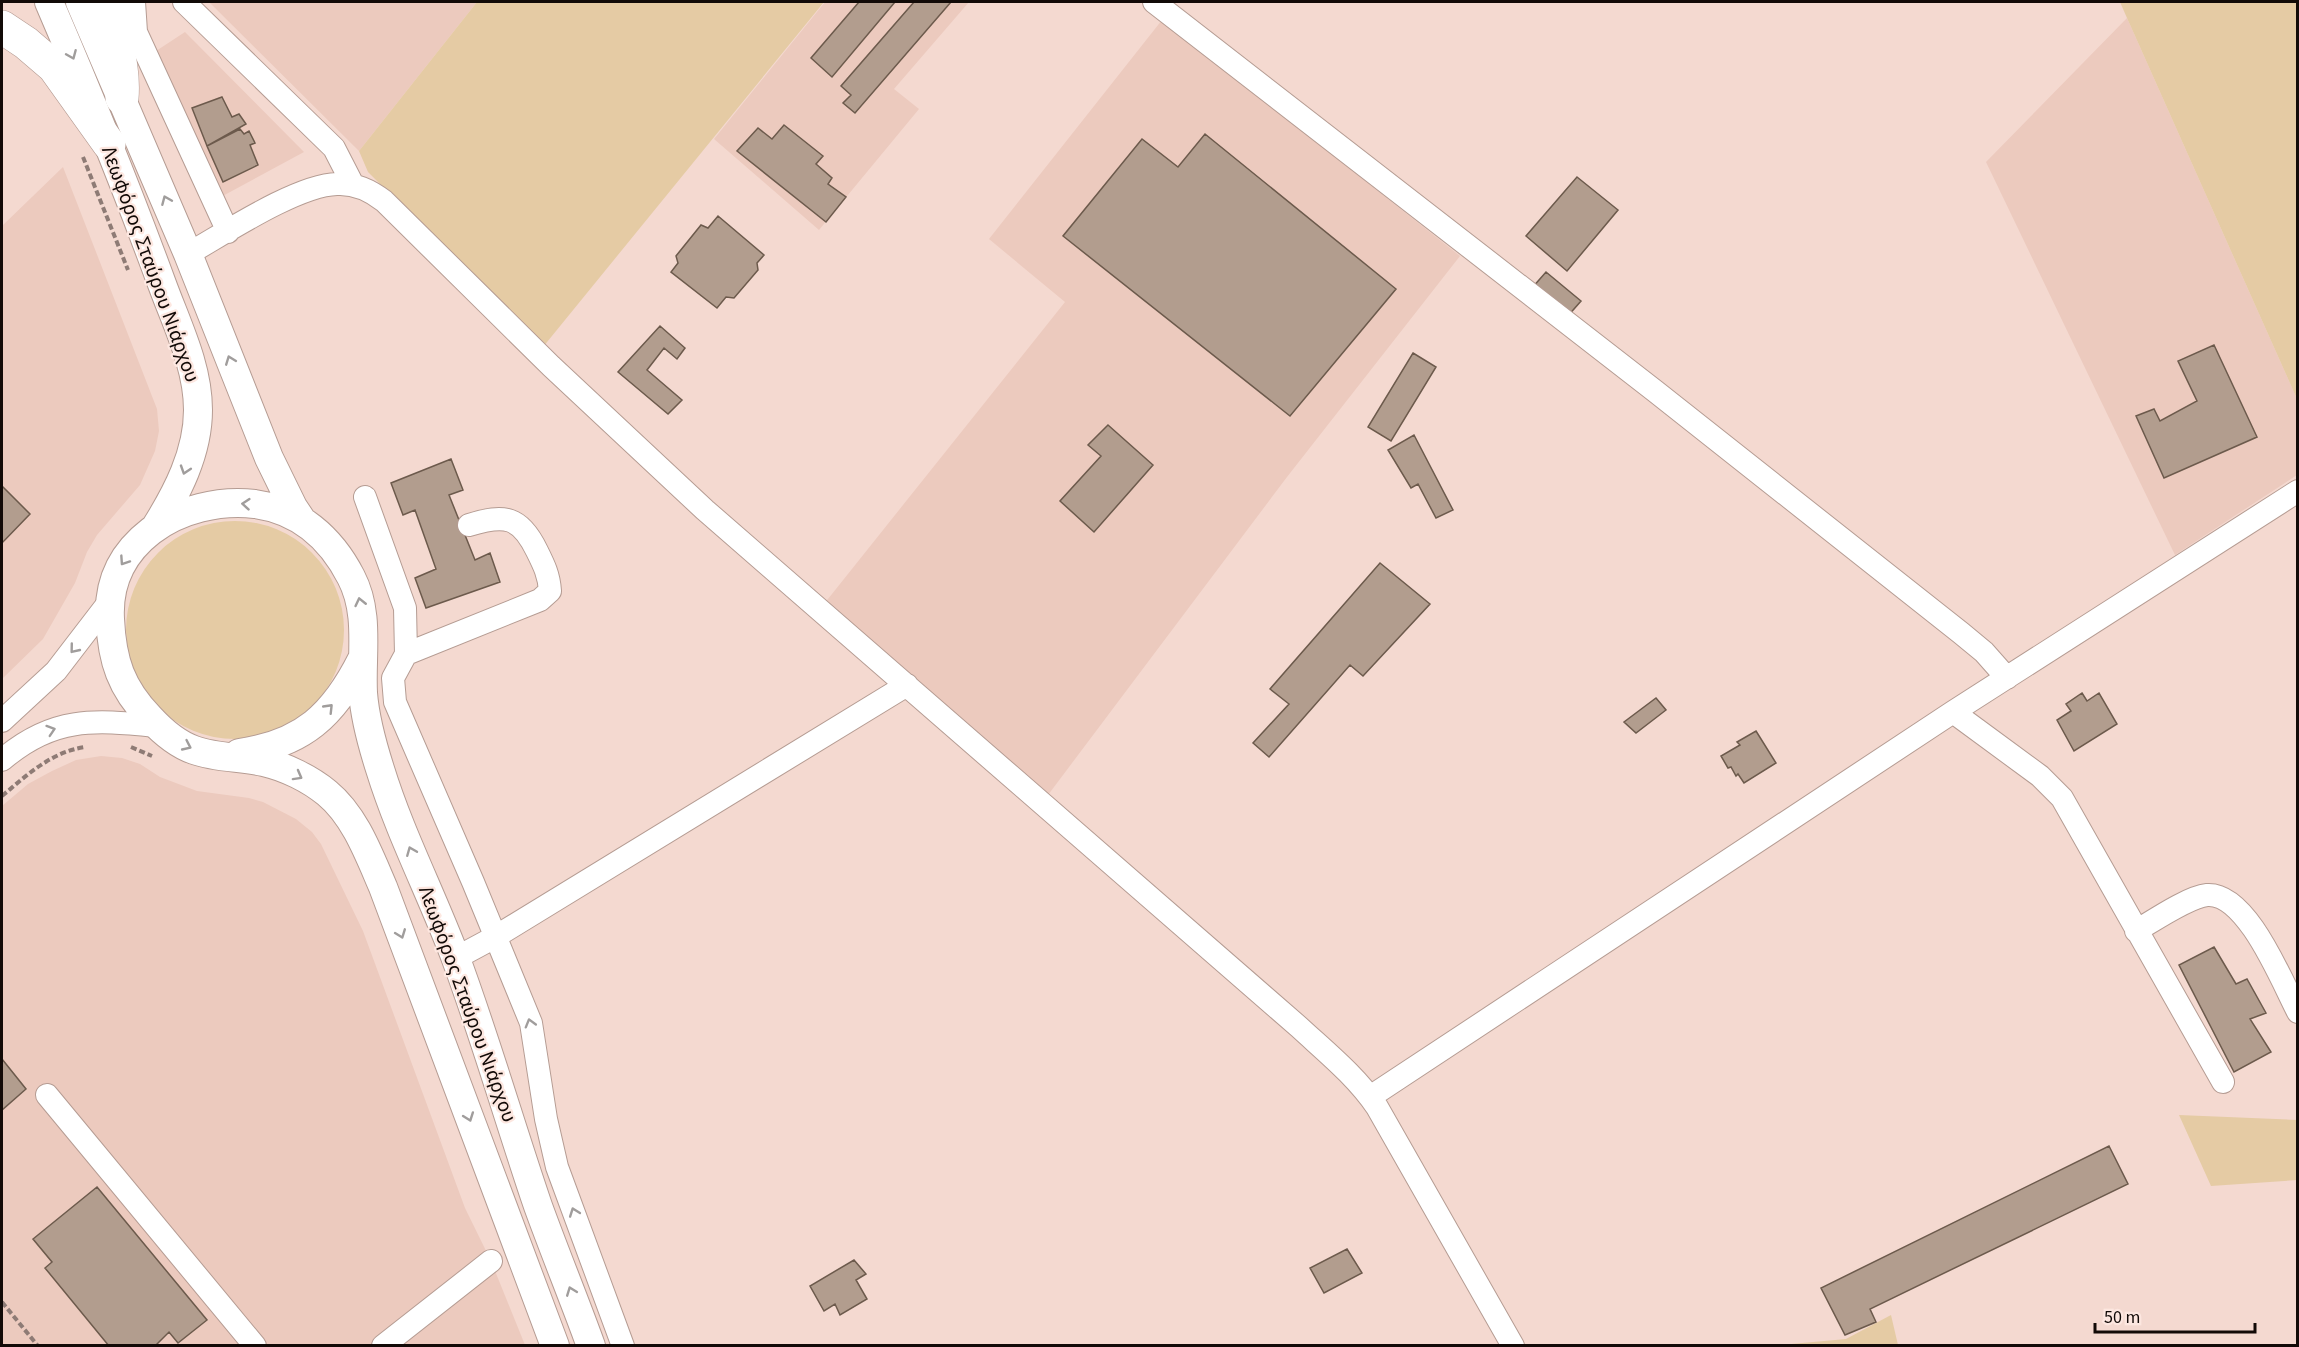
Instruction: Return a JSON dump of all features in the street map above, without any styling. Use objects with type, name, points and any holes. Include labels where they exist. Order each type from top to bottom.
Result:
[{"type":"highway","points":[[108,2],[110,19],[123,65],[122,98]]},
{"type":"highway","points":[[2,27],[26,43],[54,67],[94,146]]},
{"type":"main road","name":"Λεωφόρος Σταύρου Νιάρχου","points":[[49,2],[94,146],[194,371],[197,396],[197,426],[182,480],[155,528],[134,548],[116,575],[109,602],[115,663],[123,684],[134,701],[157,726],[177,742],[194,750],[264,762],[287,769],[329,794],[352,823],[368,851],[383,887],[555,1346]]},
{"type":"main road","name":"Λεωφόρος Σταύρου Νιάρχου","points":[[80,2],[188,254],[269,458],[301,519]]},
{"type":"main road","name":"Λεωφόρος Σταύρου Νιάρχου","points":[[155,528],[210,505],[240,502],[270,506],[301,519],[328,542],[338,554],[353,581],[363,614],[362,660],[365,707],[380,772],[456,958],[539,1208],[591,1346]]},
{"type":"main road","name":"Λεωφόρος Σταύρου Νιάρχου","points":[[222,756],[260,750],[285,742],[309,728],[347,688],[362,660]]},
{"type":"street","points":[[134,2],[136,32],[228,232]]},
{"type":"street","points":[[184,2],[333,148],[353,185]]},
{"type":"street","points":[[1154,2],[1655,390],[1961,633],[1984,652],[2007,678]]},
{"type":"street","points":[[188,254],[310,189],[339,183],[353,185],[373,192],[395,210],[551,366],[705,510],[1334,1059],[1370,1097],[1513,1346]]},
{"type":"street","points":[[1370,1097],[1953,712],[2298,491]]},
{"type":"street","points":[[365,497],[405,608],[406,654],[393,678],[394,702],[473,882],[531,1023],[546,1119],[557,1167],[623,1346]]},
{"type":"street","points":[[406,654],[540,600],[550,591],[549,575],[528,531],[509,519],[487,519],[468,525]]},
{"type":"street","points":[[2,721],[56,671],[109,602]]},
{"type":"street","points":[[456,958],[495,937],[907,685]]},
{"type":"street","points":[[1953,712],[2040,776],[2056,791],[2075,818],[2136,931],[2223,1082]]},
{"type":"street","points":[[2,760],[18,746],[47,730],[78,723],[110,721],[157,726]]},
{"type":"street","points":[[2136,931],[2206,895],[2222,897],[2250,923],[2298,1012]]},
{"type":"street","points":[[47,1095],[255,1346]]},
{"type":"street","points":[[383,1346],[491,1261]]},
{"type":"path","points":[[94,146],[131,277]]},
{"type":"path","points":[[2,796],[34,769],[55,756],[90,747]]},
{"type":"path","points":[[126,747],[134,747],[154,757]]},
{"type":"path","points":[[2,1302],[38,1346]]},
{"type":"shaded area","points":[[209,2],[477,2],[359,151]]},
{"type":"shaded area","points":[[477,2],[824,2],[543,347],[368,172],[359,151]]},
{"type":"shaded area","points":[[825,2],[969,2],[894,89],[919,109],[819,230],[714,139]]},
{"type":"shaded area","points":[[2120,2],[2297,2],[2297,399],[2127,18]]},
{"type":"shaded area","points":[[2127,18],[2297,399],[2297,475],[2175,555],[1986,162]]},
{"type":"shaded area","points":[[1162,20],[1460,256],[1287,477],[1045,799],[824,604],[1065,302],[989,239]]},
{"type":"shaded area","points":[[185,32],[304,152],[219,198],[156,51]]},
{"type":"shaded area","points":[[63,167],[157,409],[159,431],[155,451],[140,485],[97,535],[87,552],[75,583],[43,639],[2,679],[2,226]]},
{"type":"shaded area","points":[[224,521],[246,521],[267,525],[287,533],[304,545],[320,561],[332,578],[340,598],[344,630],[340,662],[332,682],[320,699],[304,715],[287,727],[267,735],[246,739],[224,739],[203,735],[183,727],[166,715],[150,699],[138,682],[130,662],[126,641],[126,619],[130,598],[138,578],[150,561],[166,545],[183,533],[203,525]]},
{"type":"shaded area","points":[[101,756],[122,758],[140,764],[160,777],[197,791],[263,802],[296,819],[312,832],[321,844],[363,931],[465,1208],[491,1261],[525,1345],[2,1346],[2,806],[28,784],[52,771],[76,760]]},
{"type":"shaded area","points":[[2179,1115],[2297,1120],[2297,1180],[2211,1186]]},
{"type":"shaded area","points":[[1891,1315],[1898,1345],[1780,1345],[1846,1339]]},
{"type":"building","points":[[859,2],[895,2],[832,77],[811,58]]},
{"type":"building","points":[[914,2],[951,2],[855,113],[843,103],[851,95],[841,86]]},
{"type":"building","points":[[222,97],[232,117],[239,114],[246,124],[207,146],[192,108]]},
{"type":"building","points":[[784,125],[823,156],[816,164],[832,178],[828,184],[846,197],[826,222],[737,151],[758,128],[772,139]]},
{"type":"building","points":[[240,129],[244,134],[249,131],[255,143],[250,145],[258,165],[223,182],[207,146]]},
{"type":"building","points":[[1205,134],[1396,289],[1290,416],[1063,236],[1142,139],[1178,167]]},
{"type":"building","points":[[1577,177],[1618,210],[1567,271],[1526,236]]},
{"type":"building","points":[[718,216],[764,255],[757,263],[758,270],[734,298],[726,297],[717,308],[671,272],[678,263],[676,256],[701,225],[708,228]]},
{"type":"building","points":[[1546,272],[1581,301],[1567,317],[1532,288]]},
{"type":"building","points":[[660,326],[685,348],[677,359],[664,348],[647,370],[682,400],[668,414],[618,372]]},
{"type":"building","points":[[2214,345],[2257,437],[2164,478],[2136,416],[2154,409],[2160,421],[2197,401],[2178,361]]},
{"type":"building","points":[[1413,353],[1436,367],[1391,441],[1368,427]]},
{"type":"building","points":[[1108,425],[1153,465],[1094,532],[1060,501],[1101,456],[1088,445]]},
{"type":"building","points":[[1414,435],[1453,510],[1436,518],[1418,484],[1411,488],[1388,450]]},
{"type":"building","points":[[451,459],[463,490],[449,495],[475,560],[490,553],[500,582],[426,608],[415,578],[436,569],[415,510],[403,515],[391,483]]},
{"type":"building","points":[[2,486],[30,514],[2,543]]},
{"type":"building","points":[[1380,563],[1430,604],[1363,676],[1350,665],[1269,757],[1253,743],[1289,704],[1270,689]]},
{"type":"building","points":[[2082,693],[2087,701],[2099,693],[2117,724],[2074,751],[2057,720],[2071,711],[2066,704]]},
{"type":"building","points":[[1656,698],[1666,710],[1636,733],[1624,722]]},
{"type":"building","points":[[1756,731],[1776,763],[1744,783],[1731,767],[1728,768],[1721,756],[1740,745],[1737,742]]},
{"type":"building","points":[[2214,947],[2236,984],[2247,979],[2266,1013],[2250,1019],[2271,1052],[2234,1072],[2179,965]]},
{"type":"building","points":[[2,1059],[26,1089],[2,1110]]},
{"type":"building","points":[[2109,1146],[2128,1184],[1870,1309],[1876,1322],[1845,1335],[1821,1288]]},
{"type":"building","points":[[97,1187],[207,1320],[178,1343],[169,1332],[155,1346],[109,1346],[45,1268],[52,1262],[33,1239]]},
{"type":"building","points":[[1347,1249],[1362,1273],[1324,1293],[1310,1268]]},
{"type":"building","points":[[854,1260],[866,1274],[856,1280],[867,1299],[840,1315],[835,1304],[824,1311],[810,1286]]}]
